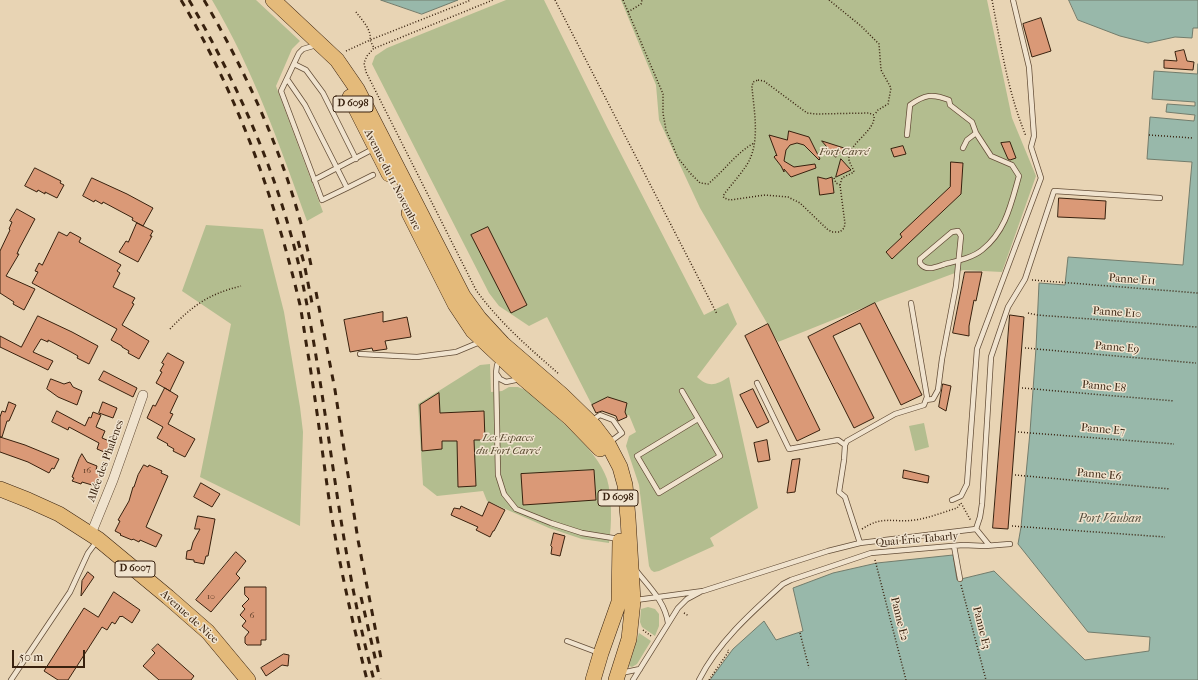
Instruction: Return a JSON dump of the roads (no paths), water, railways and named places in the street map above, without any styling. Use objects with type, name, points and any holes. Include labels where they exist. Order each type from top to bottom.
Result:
[{"type":"main road","name":"Avenue du 11 Novembre","points":[[274,1],[330,65],[348,93],[455,304],[473,331],[523,378],[570,418],[597,444],[607,458],[612,469],[618,493],[620,540],[619,602],[593,680]]},
{"type":"main road","name":"Avenue du 11 Novembre","points":[[274,1],[334,57],[357,89],[463,296],[478,318],[508,348],[555,380],[608,444],[620,467],[625,485],[633,601],[629,639],[618,676]]},
{"type":"main road","points":[[375,148],[379,146],[384,148],[396,172],[406,186]]},
{"type":"main road","points":[[502,359],[509,357],[516,361],[538,380],[555,380]]},
{"type":"main road","name":"Avenue de Nice","points":[[0,489],[44,506],[94,537],[157,587],[208,632],[248,680]]},
{"type":"main road","points":[[618,676],[612,667],[605,642],[619,615],[633,601]]},
{"type":"street","name":"Allée des Phalènes","points":[[94,537],[143,395]]},
{"type":"lane","points":[[952,500],[961,496],[967,484],[977,349],[1041,178],[1031,147],[1034,136],[1029,67],[1013,0]]},
{"type":"lane","points":[[313,46],[303,49],[299,53],[281,91],[322,200],[373,175]]},
{"type":"lane","points":[[294,64],[306,70],[323,92],[356,158]]},
{"type":"lane","points":[[287,79],[305,105],[347,188]]},
{"type":"lane","points":[[907,135],[910,105],[923,96],[938,95],[949,100],[950,105],[972,122],[976,133],[991,156],[1012,165],[1019,176],[1009,210],[1000,232],[982,250],[967,258],[959,260],[929,269],[923,267],[920,263],[920,259],[946,236],[952,232],[958,231],[961,236],[959,260],[956,286],[938,390],[933,399],[926,400]]},
{"type":"lane","points":[[963,148],[967,140],[976,133]]},
{"type":"lane","points":[[314,180],[375,148]]},
{"type":"lane","points":[[976,529],[982,504],[991,357],[1008,307],[1025,279],[1054,191],[1160,198]]},
{"type":"lane","points":[[860,543],[845,497],[839,492],[844,460],[844,445],[847,441],[895,414],[924,405],[927,397],[911,303]]},
{"type":"lane","points":[[360,354],[417,357],[456,352],[483,341]]},
{"type":"lane","points":[[502,359],[497,365],[496,389],[498,475],[504,494],[516,509],[551,523],[582,533],[620,540]]},
{"type":"lane","points":[[496,373],[500,379],[506,382]]},
{"type":"lane","points":[[496,389],[506,382],[523,378]]},
{"type":"lane","points":[[757,383],[789,449],[838,440],[844,445]]},
{"type":"lane","points":[[682,391],[720,456],[659,493],[637,456],[698,419]]},
{"type":"lane","points":[[590,422],[600,415],[613,420],[622,433],[608,444]]},
{"type":"lane","points":[[633,601],[638,599],[703,591],[828,551],[860,543],[976,529]]},
{"type":"lane","points":[[976,529],[987,545]]},
{"type":"lane","points":[[11,680],[70,592],[94,537]]},
{"type":"lane","name":"Quai Éric Tabarly","points":[[699,680],[704,669],[738,626],[784,584],[792,580],[871,553],[954,546],[1010,544]]},
{"type":"lane","points":[[954,546],[960,580]]},
{"type":"lane","points":[[631,564],[658,597],[667,613],[668,623]]},
{"type":"lane","points":[[633,680],[678,608],[688,599],[703,591]]},
{"type":"lane","points":[[567,641],[605,642]]},
{"type":"lane","points":[[618,676],[640,669]]},
{"type":"water","points":[[381,0],[458,0],[422,14]]},
{"type":"water","points":[[1069,0],[1198,0],[1198,28],[1193,28],[1192,38],[1175,37],[1148,43],[1120,36],[1078,20]]},
{"type":"water","name":"Port Vauban","points":[[1198,64],[1198,680],[710,680],[733,649],[764,621],[776,640],[803,631],[793,588],[833,573],[877,563],[953,555],[957,580],[994,571],[1085,660],[1149,651],[1150,637],[1088,632],[1018,544],[1030,432],[1039,283],[1065,285],[1068,257],[1183,265],[1192,162],[1147,159],[1150,117],[1194,121],[1195,115],[1166,112],[1167,104],[1195,106],[1195,102],[1152,99],[1154,71],[1197,74]]},
{"type":"railway","points":[[181,0],[220,72],[237,110],[266,186],[290,265],[300,305],[314,390],[329,499],[341,567],[367,680]]},
{"type":"railway","points":[[189,0],[207,31],[254,129],[267,162],[290,231],[299,266],[309,318],[351,578],[361,629],[374,680]]},
{"type":"railway","points":[[204,0],[239,64],[269,131],[294,200],[312,270]]},
{"type":"railway","points":[[298,241],[312,303]]},
{"type":"railway","points":[[316,292],[335,390],[358,540],[381,658]]},
{"type":"railway","points":[[361,597],[380,679]]},
{"type":"park label","name":"Fort Carré","points":[[844,152]]},
{"type":"park label","name":"Les Espaces du Fort Carré","points":[[508,444]]}]
